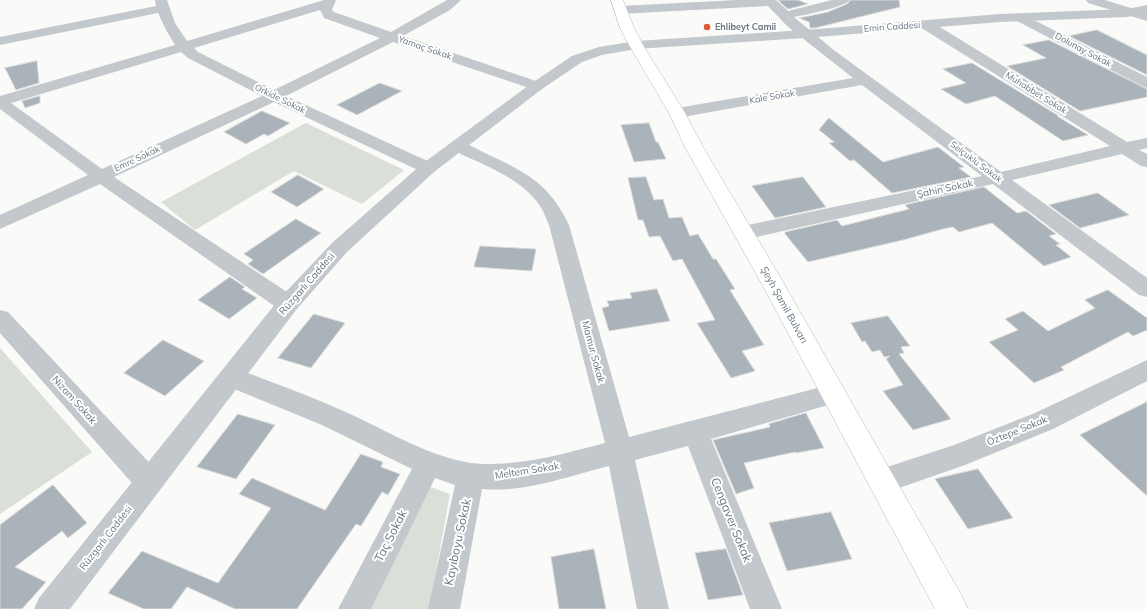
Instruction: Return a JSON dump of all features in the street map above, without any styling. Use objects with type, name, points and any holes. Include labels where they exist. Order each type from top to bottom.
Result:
[{"type":"main road","name":"Şeyh Şamil Bulvarı","points":[[618,5],[636,45],[677,113],[694,147],[882,481],[952,609]]},
{"type":"street","name":"Emre Sokak","points":[[0,223],[274,96],[392,37],[446,7],[455,0]]},
{"type":"street","points":[[784,16],[844,0]]},
{"type":"street","points":[[1092,0],[1147,17]]},
{"type":"street","points":[[618,5],[770,1]]},
{"type":"street","name":"Selçuklu Sokak","points":[[770,1],[784,16],[805,34],[1147,289]]},
{"type":"street","name":"Yamaç Sokak","points":[[329,2],[326,10],[330,15],[338,20],[537,86]]},
{"type":"street","points":[[0,101],[184,47],[329,2]]},
{"type":"street","points":[[0,41],[162,4]]},
{"type":"street","name":"Orkide Sokak","points":[[162,4],[176,37],[184,47],[201,59],[274,96],[428,168]]},
{"type":"street","name":"Emin Caddesi","points":[[636,45],[805,34],[1020,17],[1132,12],[1147,9]]},
{"type":"street","name":"Dolunay Sokak","points":[[1020,17],[1147,83]]},
{"type":"street","name":"Muhabbet Sokak","points":[[925,24],[1147,162]]},
{"type":"street","name":"Rüzgarlı Caddesi","points":[[50,609],[288,304],[340,247],[428,168],[537,86],[576,59],[610,48],[636,45]]},
{"type":"street","name":"Kale Sokak","points":[[677,113],[867,80]]},
{"type":"street","points":[[0,101],[100,176],[288,304]]},
{"type":"street","name":"Şahin Sokak","points":[[743,233],[997,178],[1147,143]]},
{"type":"street","name":"Mamur Sokak","points":[[458,146],[519,178],[539,192],[553,211],[559,225],[620,452],[653,609]]},
{"type":"street","name":"Nizam Sokak","points":[[0,318],[149,482]]},
{"type":"street","name":"Öztepe Sokak","points":[[882,481],[956,456],[1044,421],[1147,370]]},
{"type":"street","name":"Meltem Sokak","points":[[231,377],[331,417],[429,463],[471,476],[490,477],[525,473],[620,452],[833,394]]},
{"type":"street","name":"Cengaver Sokak","points":[[695,432],[766,609]]},
{"type":"street","name":"Taç Sokak","points":[[354,609],[429,463]]},
{"type":"street","name":"Kayıboyu Sokak","points":[[444,609],[471,476]]},
{"type":"shaded area","points":[[306,123],[404,170],[362,204],[294,171],[195,230],[161,202]]},
{"type":"shaded area","points":[[0,348],[92,452],[0,514]]},
{"type":"shaded area","points":[[425,485],[450,494],[429,609],[366,609]]},
{"type":"building","points":[[778,0],[798,0],[808,4],[788,9]]},
{"type":"building","points":[[851,0],[899,0],[900,7],[815,28],[810,28],[809,22],[799,18],[828,12],[847,4]]},
{"type":"building","points":[[1097,30],[1147,55],[1147,75],[1069,36]]},
{"type":"building","points":[[1049,40],[1147,89],[1147,97],[1080,111],[1007,66],[1046,58],[1023,45]]},
{"type":"building","points":[[37,61],[39,83],[16,90],[5,68]]},
{"type":"building","points":[[972,63],[1088,135],[1063,141],[995,96],[966,104],[941,89],[966,83],[943,69]]},
{"type":"building","points":[[380,83],[402,91],[357,115],[337,105]]},
{"type":"building","points":[[40,96],[40,103],[25,108],[22,101]]},
{"type":"building","points":[[262,111],[290,123],[268,136],[264,134],[246,144],[224,132]]},
{"type":"building","points":[[829,118],[883,162],[938,147],[964,167],[959,168],[971,177],[892,193],[854,160],[850,161],[829,143],[834,142],[819,130]]},
{"type":"building","points":[[649,123],[656,142],[658,142],[666,159],[634,162],[621,125]]},
{"type":"building","points":[[298,175],[324,189],[297,207],[271,192]]},
{"type":"building","points":[[646,177],[654,200],[663,199],[669,218],[682,217],[690,236],[698,234],[713,259],[716,259],[735,289],[730,290],[764,345],[742,351],[755,371],[731,378],[697,323],[715,320],[682,259],[673,261],[660,236],[649,237],[643,220],[638,220],[628,178]]},
{"type":"building","points":[[803,177],[826,207],[775,218],[752,186]]},
{"type":"building","points":[[984,187],[1017,213],[1026,211],[1056,234],[1049,236],[1060,244],[1056,245],[1071,257],[1044,266],[992,223],[959,232],[953,227],[943,229],[808,262],[785,234],[785,232],[837,220],[842,226],[909,209],[905,205]]},
{"type":"building","points":[[1098,193],[1129,215],[1080,228],[1049,205]]},
{"type":"building","points":[[296,219],[321,233],[263,274],[248,264],[253,260],[244,254]]},
{"type":"building","points":[[480,246],[536,249],[532,271],[474,267]]},
{"type":"building","points":[[230,277],[245,287],[242,289],[257,298],[229,319],[198,300]]},
{"type":"building","points":[[657,289],[670,321],[609,331],[602,308],[609,306],[607,301],[632,298],[630,293]]},
{"type":"building","points":[[1108,290],[1147,318],[1147,330],[1133,336],[1128,332],[1061,367],[1064,370],[1034,383],[989,342],[1018,330],[1005,319],[1023,311],[1048,331],[1095,308],[1085,300]]},
{"type":"building","points":[[314,314],[345,323],[311,368],[278,358]]},
{"type":"building","points":[[888,316],[910,346],[901,347],[904,353],[899,354],[951,419],[913,430],[883,391],[903,385],[886,359],[890,356],[884,357],[880,350],[872,352],[865,341],[862,342],[851,323]]},
{"type":"building","points":[[163,340],[204,361],[165,396],[124,373]]},
{"type":"building","points":[[1147,402],[1147,496],[1080,435]]},
{"type":"building","points":[[806,413],[824,448],[795,452],[744,463],[754,488],[736,494],[713,440],[770,427],[769,424]]},
{"type":"building","points":[[238,414],[275,425],[236,479],[197,467]]},
{"type":"building","points":[[361,454],[383,462],[381,467],[400,474],[388,495],[382,492],[361,526],[356,524],[297,609],[235,609],[187,587],[171,609],[144,609],[108,593],[142,551],[218,583],[271,508],[239,494],[252,478],[325,510]]},
{"type":"building","points":[[978,469],[1013,518],[968,529],[935,479]]},
{"type":"building","points":[[53,485],[87,523],[68,538],[62,531],[15,567],[46,582],[22,609],[0,609],[0,525]]},
{"type":"building","points":[[831,512],[852,559],[787,571],[769,523]]},
{"type":"building","points":[[594,549],[606,609],[559,609],[551,557]]},
{"type":"building","points":[[726,549],[743,595],[708,600],[695,553]]},
{"type":"place","name":"Ehlibeyt Camii","points":[[707,27]]}]
